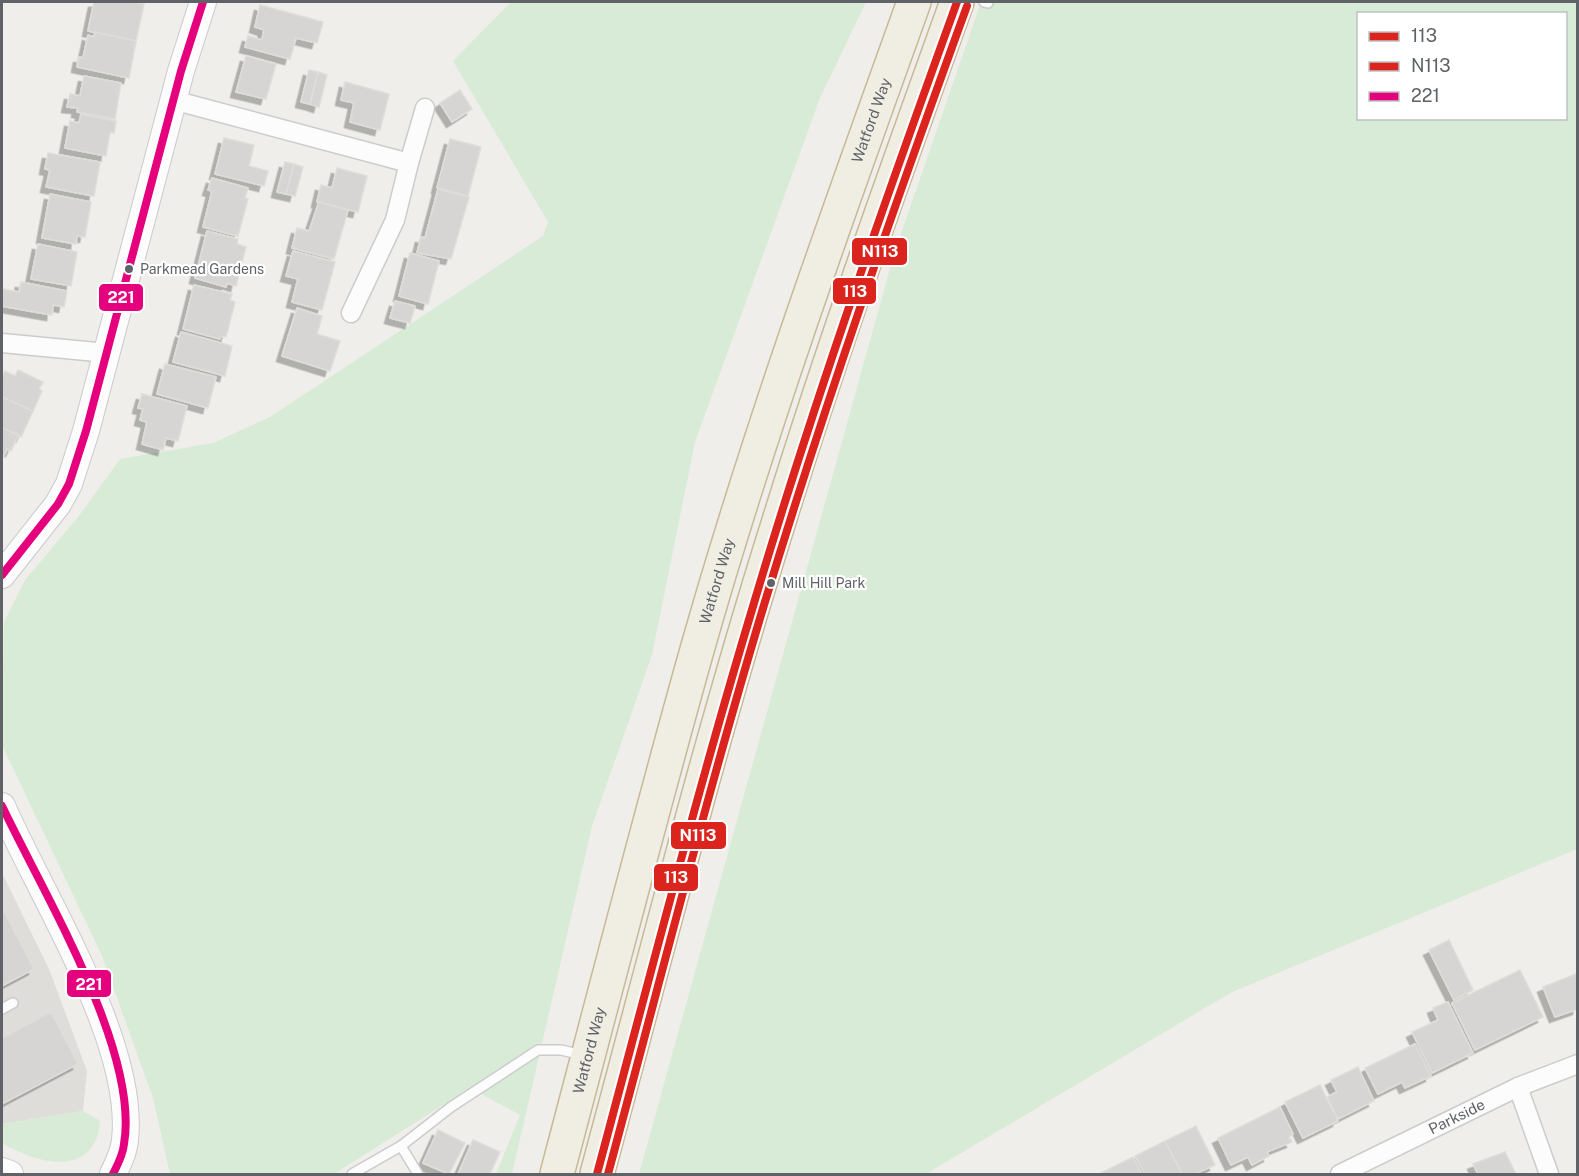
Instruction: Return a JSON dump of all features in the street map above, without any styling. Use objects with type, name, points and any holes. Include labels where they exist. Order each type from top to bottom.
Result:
[{"type":"highway","name":"Watford Way","points":[[557,1174],[697,649],[817,270],[914,2]]},
{"type":"highway","points":[[597,1174],[736,664],[778,521],[852,293],[977,2]]},
{"type":"street","points":[[2,575],[58,504],[69,484],[107,353],[173,100],[203,2]]},
{"type":"street","points":[[173,100],[409,163]]},
{"type":"street","points":[[351,313],[395,219],[425,108]]},
{"type":"street","points":[[2,342],[107,353]]},
{"type":"street","points":[[2,806],[100,1012],[117,1066],[126,1115],[125,1142],[113,1174]]},
{"type":"street","name":"Parkside","points":[[1340,1174],[1518,1087],[1578,1064]]},
{"type":"street","points":[[1518,1087],[1549,1174]]},
{"type":"street","points":[[2,1171],[10,1174]]},
{"type":"lane","points":[[2,1009],[14,1003]]},
{"type":"lane","points":[[352,1174],[401,1146],[451,1107],[538,1050],[561,1050],[588,1057]]},
{"type":"lane","points":[[401,1146],[418,1174]]},
{"type":"shaded area","points":[[2,873],[49,969],[87,1071],[83,1111],[2,1124]]},
{"type":"green space","points":[[511,2],[866,2],[820,98],[695,442],[652,655],[592,826],[512,1174],[496,1174],[520,1115],[470,1088],[334,1174],[170,1174],[153,1098],[102,956],[2,745],[4,622],[25,580],[78,517],[120,459],[213,443],[270,417],[543,236],[548,222],[453,61]]},
{"type":"green space","name":"Mill Hill Park","points":[[981,2],[1577,2],[1577,849],[1232,992],[926,1174],[639,1174],[894,254]]},
{"type":"green space","points":[[83,1111],[100,1121],[96,1139],[89,1151],[78,1158],[64,1162],[50,1161],[18,1151],[2,1143],[2,1124]]},
{"type":"building","points":[[94,2],[144,4],[136,41],[88,31]]},
{"type":"building","points":[[260,5],[323,22],[317,43],[296,38],[290,59],[245,47],[248,36],[262,40],[264,30],[255,27]]},
{"type":"building","points":[[95,32],[136,41],[129,78],[77,67],[79,57],[83,58],[88,35],[93,37]]},
{"type":"building","points":[[246,56],[276,64],[266,99],[236,92]]},
{"type":"building","points":[[309,70],[318,72],[310,104],[301,102]]},
{"type":"building","points":[[318,72],[327,75],[319,107],[310,104]]},
{"type":"building","points":[[84,76],[121,83],[115,119],[77,112],[78,108],[67,107],[70,94],[80,96]]},
{"type":"building","points":[[345,82],[389,94],[380,130],[350,122],[354,103],[341,100]]},
{"type":"building","points":[[460,90],[472,109],[452,122],[440,103]]},
{"type":"building","points":[[81,114],[116,121],[114,133],[110,132],[106,156],[65,148],[70,121],[79,123]]},
{"type":"building","points":[[224,138],[254,145],[249,166],[268,171],[264,186],[215,174]]},
{"type":"building","points":[[450,139],[481,147],[468,196],[437,188]]},
{"type":"building","points":[[48,153],[100,162],[94,196],[46,187],[50,170],[45,169]]},
{"type":"building","points":[[285,162],[294,164],[286,194],[277,192]]},
{"type":"building","points":[[294,164],[303,167],[295,196],[286,194]]},
{"type":"building","points":[[337,168],[367,176],[358,212],[317,202],[321,185],[332,188]]},
{"type":"building","points":[[212,178],[248,188],[245,198],[248,199],[238,236],[203,227],[212,191],[208,190]]},
{"type":"building","points":[[438,189],[469,197],[451,259],[417,253],[421,237],[425,238]]},
{"type":"building","points":[[50,194],[91,202],[85,237],[77,236],[76,244],[42,238]]},
{"type":"building","points":[[319,202],[348,210],[334,259],[292,248],[297,228],[309,231]]},
{"type":"building","points":[[207,231],[238,239],[237,244],[246,247],[236,286],[227,283],[226,287],[195,278]]},
{"type":"building","points":[[38,244],[77,252],[71,286],[31,279]]},
{"type":"building","points":[[293,251],[335,262],[322,310],[292,302],[298,279],[286,276]]},
{"type":"building","points":[[410,253],[439,261],[428,304],[399,296]]},
{"type":"building","points":[[21,282],[67,291],[64,307],[53,305],[52,315],[2,306],[2,289],[19,292]]},
{"type":"building","points":[[194,285],[232,294],[230,300],[235,302],[226,337],[221,336],[220,339],[183,329]]},
{"type":"building","points":[[395,301],[415,306],[410,323],[390,318]]},
{"type":"building","points":[[297,308],[322,316],[317,334],[340,341],[330,371],[282,356]]},
{"type":"building","points":[[181,332],[232,346],[225,376],[173,362]]},
{"type":"building","points":[[165,364],[216,377],[208,408],[157,394]]},
{"type":"building","points":[[18,370],[43,382],[39,389],[42,391],[33,411],[2,397],[2,378],[5,371],[15,376]]},
{"type":"building","points":[[142,394],[187,406],[178,441],[166,438],[163,450],[142,444],[147,422],[140,420],[143,409],[138,408]]},
{"type":"building","points":[[2,397],[33,411],[21,437],[2,428]]},
{"type":"building","points":[[2,428],[18,435],[11,451],[7,449],[2,460]]},
{"type":"building","points":[[2,908],[34,969],[2,986]]},
{"type":"building","points":[[1449,940],[1473,990],[1454,1000],[1429,950]]},
{"type":"building","points":[[1520,970],[1543,1017],[1475,1050],[1452,1003]]},
{"type":"building","points":[[1578,973],[1578,1009],[1555,1017],[1543,987]]},
{"type":"building","points":[[1448,1002],[1473,1053],[1432,1073],[1412,1032],[1438,1020],[1433,1008]]},
{"type":"building","points":[[51,1012],[78,1064],[2,1104],[2,1038]]},
{"type":"building","points":[[1415,1044],[1431,1076],[1405,1088],[1402,1082],[1378,1094],[1365,1068]]},
{"type":"building","points":[[1358,1067],[1374,1101],[1338,1119],[1327,1097],[1337,1092],[1331,1080]]},
{"type":"building","points":[[1320,1085],[1338,1121],[1303,1138],[1285,1102]]},
{"type":"building","points":[[1280,1107],[1293,1134],[1289,1137],[1292,1142],[1267,1152],[1269,1156],[1252,1165],[1248,1157],[1231,1165],[1218,1138]]},
{"type":"building","points":[[1196,1126],[1215,1165],[1195,1174],[1182,1174],[1165,1141]]},
{"type":"building","points":[[438,1130],[465,1143],[449,1174],[423,1163]]},
{"type":"building","points":[[473,1140],[500,1152],[490,1174],[458,1174]]},
{"type":"building","points":[[1165,1141],[1182,1174],[1145,1174],[1135,1156]]},
{"type":"building","points":[[1505,1152],[1516,1174],[1478,1174],[1473,1164]]},
{"type":"building","points":[[1133,1157],[1142,1174],[1099,1174]]},
{"type":"transit line","name":"221","points":[[2,575],[58,504],[69,484],[86,431],[181,71],[203,2]]},
{"type":"transit line","name":"113","points":[[597,1174],[673,888],[777,527],[851,301],[957,2]]},
{"type":"transit line","name":"N113","points":[[608,1174],[703,818],[764,605],[861,304],[967,6]]},
{"type":"transit line","name":"221","points":[[2,806],[84,972],[103,1019],[117,1064],[125,1106],[124,1144],[113,1174]]},
{"type":"place","name":"Parkmead Gardens","points":[[129,269]]},
{"type":"place","name":"Mill Hill Park","points":[[771,583]]}]
